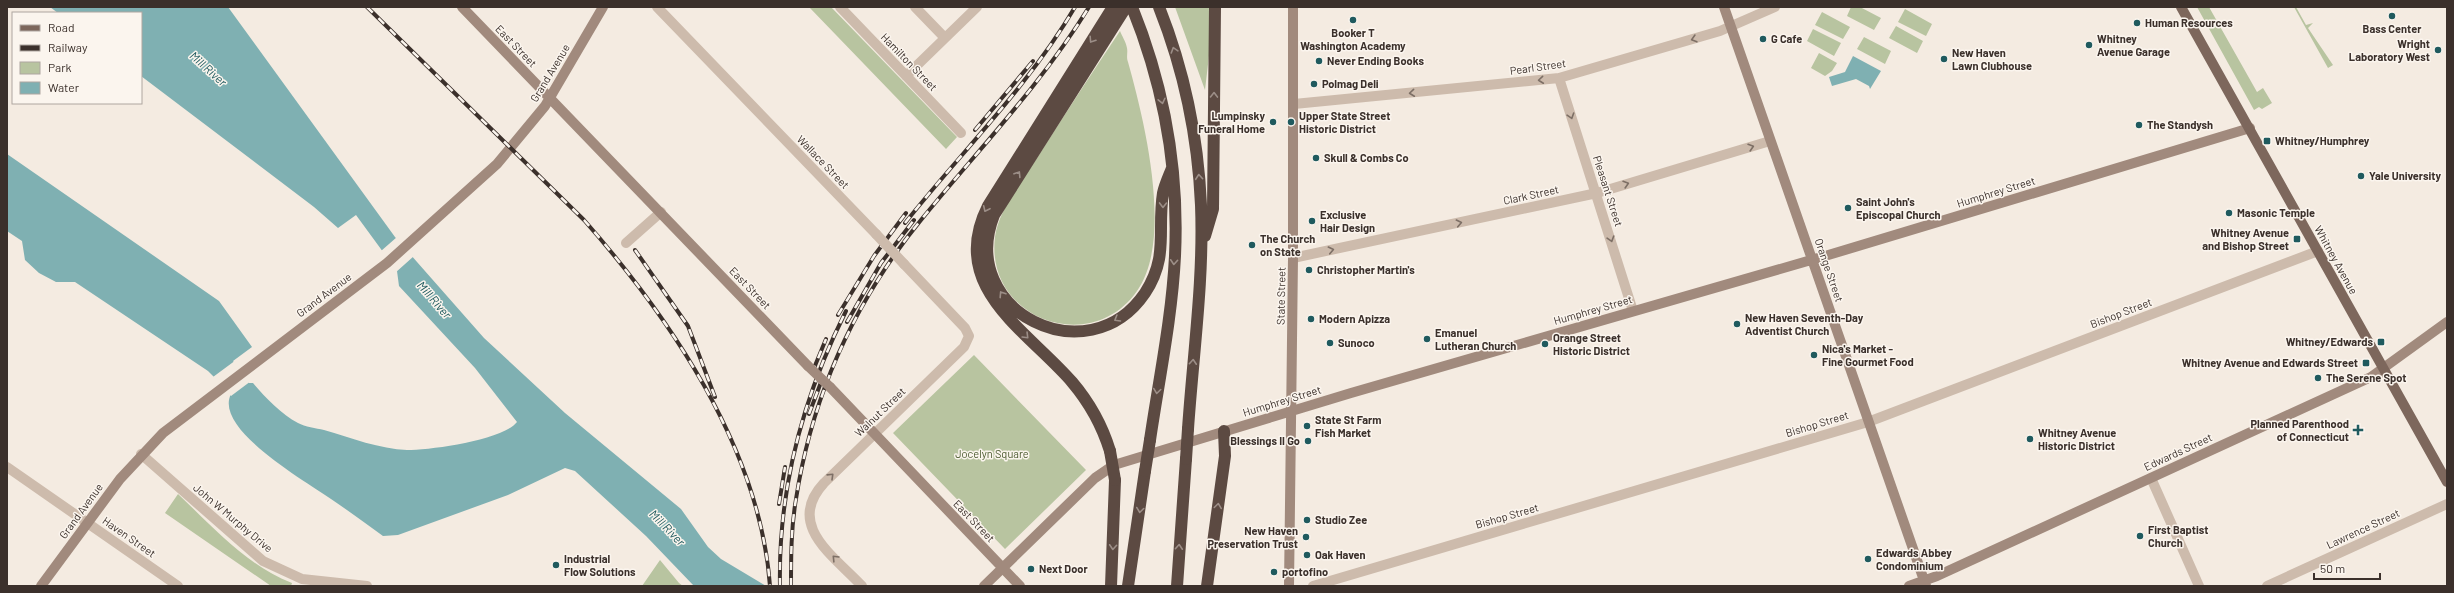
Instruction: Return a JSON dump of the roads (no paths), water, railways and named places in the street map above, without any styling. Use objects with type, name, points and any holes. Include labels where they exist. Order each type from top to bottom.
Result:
[{"type":"highway","points":[[1110,586],[1115,480],[1110,451],[1098,419],[1078,390],[991,298],[981,276],[977,249],[980,225],[988,206],[1114,7]]},
{"type":"highway","points":[[1159,7],[1181,76],[1193,127],[1200,178],[1201,244],[1177,586]]},
{"type":"highway","points":[[1201,244],[1213,209],[1215,7]]},
{"type":"highway","points":[[1130,8],[994,215],[989,233],[988,258],[993,278],[1006,300],[1032,322],[1064,331],[1096,328],[1126,313],[1145,293],[1157,266],[1162,238],[1163,195],[1172,168]]},
{"type":"highway","points":[[1128,586],[1175,257],[1172,168],[1167,128],[1158,87],[1130,8]]},
{"type":"highway","points":[[1207,586],[1225,456],[1224,431]]},
{"type":"main road","name":"East Street","points":[[462,7],[830,387],[1020,586]]},
{"type":"main road","name":"Grand Avenue","points":[[41,586],[87,523],[141,454],[174,423],[387,263],[497,164],[550,99],[603,7]]},
{"type":"main road","name":"State Street","points":[[1289,586],[1293,258],[1293,7]]},
{"type":"main road","name":"Orange Street","points":[[1724,7],[1770,141],[1813,258],[1868,422],[1926,584]]},
{"type":"main road","name":"Whitney Avenue","points":[[2181,7],[2447,482]]},
{"type":"main road","name":"Humphrey Street","points":[[984,586],[1107,469],[1291,411],[2250,128]]},
{"type":"main road","name":"Edwards Street","points":[[1909,586],[1926,584],[2384,370],[2447,322]]},
{"type":"street","name":"Wallace Street","points":[[657,7],[876,234],[965,328],[969,336]]},
{"type":"street","name":"Hamilton Street","points":[[840,7],[961,133]]},
{"type":"street","points":[[915,7],[944,38]]},
{"type":"street","points":[[906,76],[977,7]]},
{"type":"street","name":"Pearl Street","points":[[1294,104],[1559,78],[1731,26],[1775,7]]},
{"type":"street","name":"Pleasant Street","points":[[1559,78],[1597,193],[1633,311]]},
{"type":"street","name":"Clark Street","points":[[1293,258],[1597,193],[1770,141]]},
{"type":"street","points":[[626,244],[661,212]]},
{"type":"street","name":"Bishop Street","points":[[1312,586],[1868,422],[2318,251]]},
{"type":"street","name":"Walnut Street","points":[[862,586],[814,535],[809,522],[809,508],[817,490],[964,347],[969,336]]},
{"type":"street","name":"John W Murphy Drive","points":[[141,454],[263,561],[302,579],[367,586]]},
{"type":"street","name":"Haven Street","points":[[7,467],[178,586]]},
{"type":"street","points":[[2151,478],[2199,586]]},
{"type":"street","name":"Lawrence Street","points":[[2267,586],[2447,504]]},
{"type":"water","name":"Mill River","points":[[50,7],[228,7],[395,237],[484,338],[565,413],[681,509],[708,547],[721,559],[766,586],[694,586],[646,536],[575,471],[565,468],[508,495],[398,535],[383,536],[284,468],[248,438],[236,423],[229,408],[231,394],[208,371],[75,282],[56,282],[39,273],[25,260],[22,241],[7,231],[7,154],[219,301],[252,347],[233,361],[249,383],[253,383],[279,410],[298,423],[304,426],[324,430],[386,448],[418,450],[482,439],[497,434],[517,422],[475,368],[399,286],[397,271],[356,215],[338,228],[314,207],[142,77],[142,12],[57,12]]},
{"type":"water","points":[[1853,56],[1881,71],[1870,89],[1869,86],[1856,79],[1832,86],[1829,77],[1845,72]]},
{"type":"railway","points":[[367,7],[584,220],[617,259],[678,343],[706,389],[730,437],[749,485],[763,535],[770,586]]},
{"type":"railway","points":[[905,223],[1016,92],[1057,36],[1075,7]]},
{"type":"railway","points":[[791,586],[793,521],[803,461],[813,423],[825,387],[840,351],[857,317],[876,283],[897,251],[921,220],[1030,90],[1051,63],[1089,7]]},
{"type":"railway","points":[[975,130],[1033,61]]},
{"type":"railway","points":[[838,315],[874,256],[906,213]]},
{"type":"railway","points":[[847,322],[881,263],[914,220]]},
{"type":"railway","points":[[635,250],[688,326],[715,397]]},
{"type":"railway","points":[[780,586],[780,550],[783,514],[796,444],[817,377],[846,311]]},
{"type":"railway","points":[[812,373],[826,339]]},
{"type":"railway","points":[[809,414],[823,377]]},
{"type":"railway","points":[[779,504],[785,467]]},
{"type":"place","name":"Bass Center","points":[[2392,16]]},
{"type":"place","name":"Booker T Washington Academy","points":[[1353,20]]},
{"type":"place","name":"Human Resources","points":[[2137,23]]},
{"type":"place","name":"G Cafe","points":[[1763,39]]},
{"type":"place","name":"Whitney Avenue Garage","points":[[2089,45]]},
{"type":"place","name":"Wright Laboratory West","points":[[2438,50]]},
{"type":"place","name":"New Haven Lawn Clubhouse","points":[[1944,59]]},
{"type":"place","name":"Never Ending Books","points":[[1319,61]]},
{"type":"place","name":"Polmag Deli","points":[[1314,84]]},
{"type":"place","name":"Lumpinsky Funeral Home","points":[[1273,122]]},
{"type":"place","name":"Upper State Street Historic District","points":[[1291,122]]},
{"type":"place","name":"The Standysh","points":[[2139,125]]},
{"type":"place","name":"Whitney/Humphrey","points":[[2267,141]]},
{"type":"place","name":"Skull & Combs Co","points":[[1316,158]]},
{"type":"place","name":"Yale University","points":[[2361,176]]},
{"type":"place","name":"Saint John's Episcopal Church","points":[[1848,208]]},
{"type":"place","name":"Masonic Temple","points":[[2229,213]]},
{"type":"place","name":"Exclusive Hair Design","points":[[1312,221]]},
{"type":"place","name":"Whitney Avenue and Bishop Street","points":[[2297,239]]},
{"type":"place","name":"The Church on State","points":[[1252,245]]},
{"type":"place","name":"Christopher Martin's","points":[[1309,270]]},
{"type":"place","name":"Modern Apizza","points":[[1311,319]]},
{"type":"place","name":"New Haven Seventh-Day Adventist Church","points":[[1737,324]]},
{"type":"place","name":"Emanuel Lutheran Church","points":[[1427,339]]},
{"type":"place","name":"Whitney/Edwards","points":[[2381,342]]},
{"type":"place","name":"Sunoco","points":[[1330,343]]},
{"type":"place","name":"Orange Street Historic District","points":[[1545,344]]},
{"type":"place","name":"Nica's Market - Fine Gourmet Food","points":[[1814,355]]},
{"type":"place","name":"Whitney Avenue and Edwards Street","points":[[2366,363]]},
{"type":"place","name":"The Serene Spot","points":[[2318,378]]},
{"type":"place","name":"State St Farm Fish Market","points":[[1307,426]]},
{"type":"place","name":"Planned Parenthood of Connecticut","points":[[2358,430]]},
{"type":"place","name":"Whitney Avenue Historic District","points":[[2030,439]]},
{"type":"place","name":"Blessings II Go","points":[[1308,441]]},
{"type":"place","name":"Studio Zee","points":[[1307,520]]},
{"type":"place","name":"First Baptist Church","points":[[2140,536]]},
{"type":"place","name":"New Haven Preservation Trust","points":[[1306,537]]},
{"type":"place","name":"Oak Haven","points":[[1307,555]]},
{"type":"place","name":"Edwards Abbey Condominium","points":[[1868,559]]},
{"type":"place","name":"Industrial Flow Solutions","points":[[556,565]]},
{"type":"place","name":"Next Door","points":[[1031,569]]},
{"type":"place","name":"portofino","points":[[1274,572]]},
{"type":"park label","name":"Jocelyn Square","points":[[992,454]]}]
